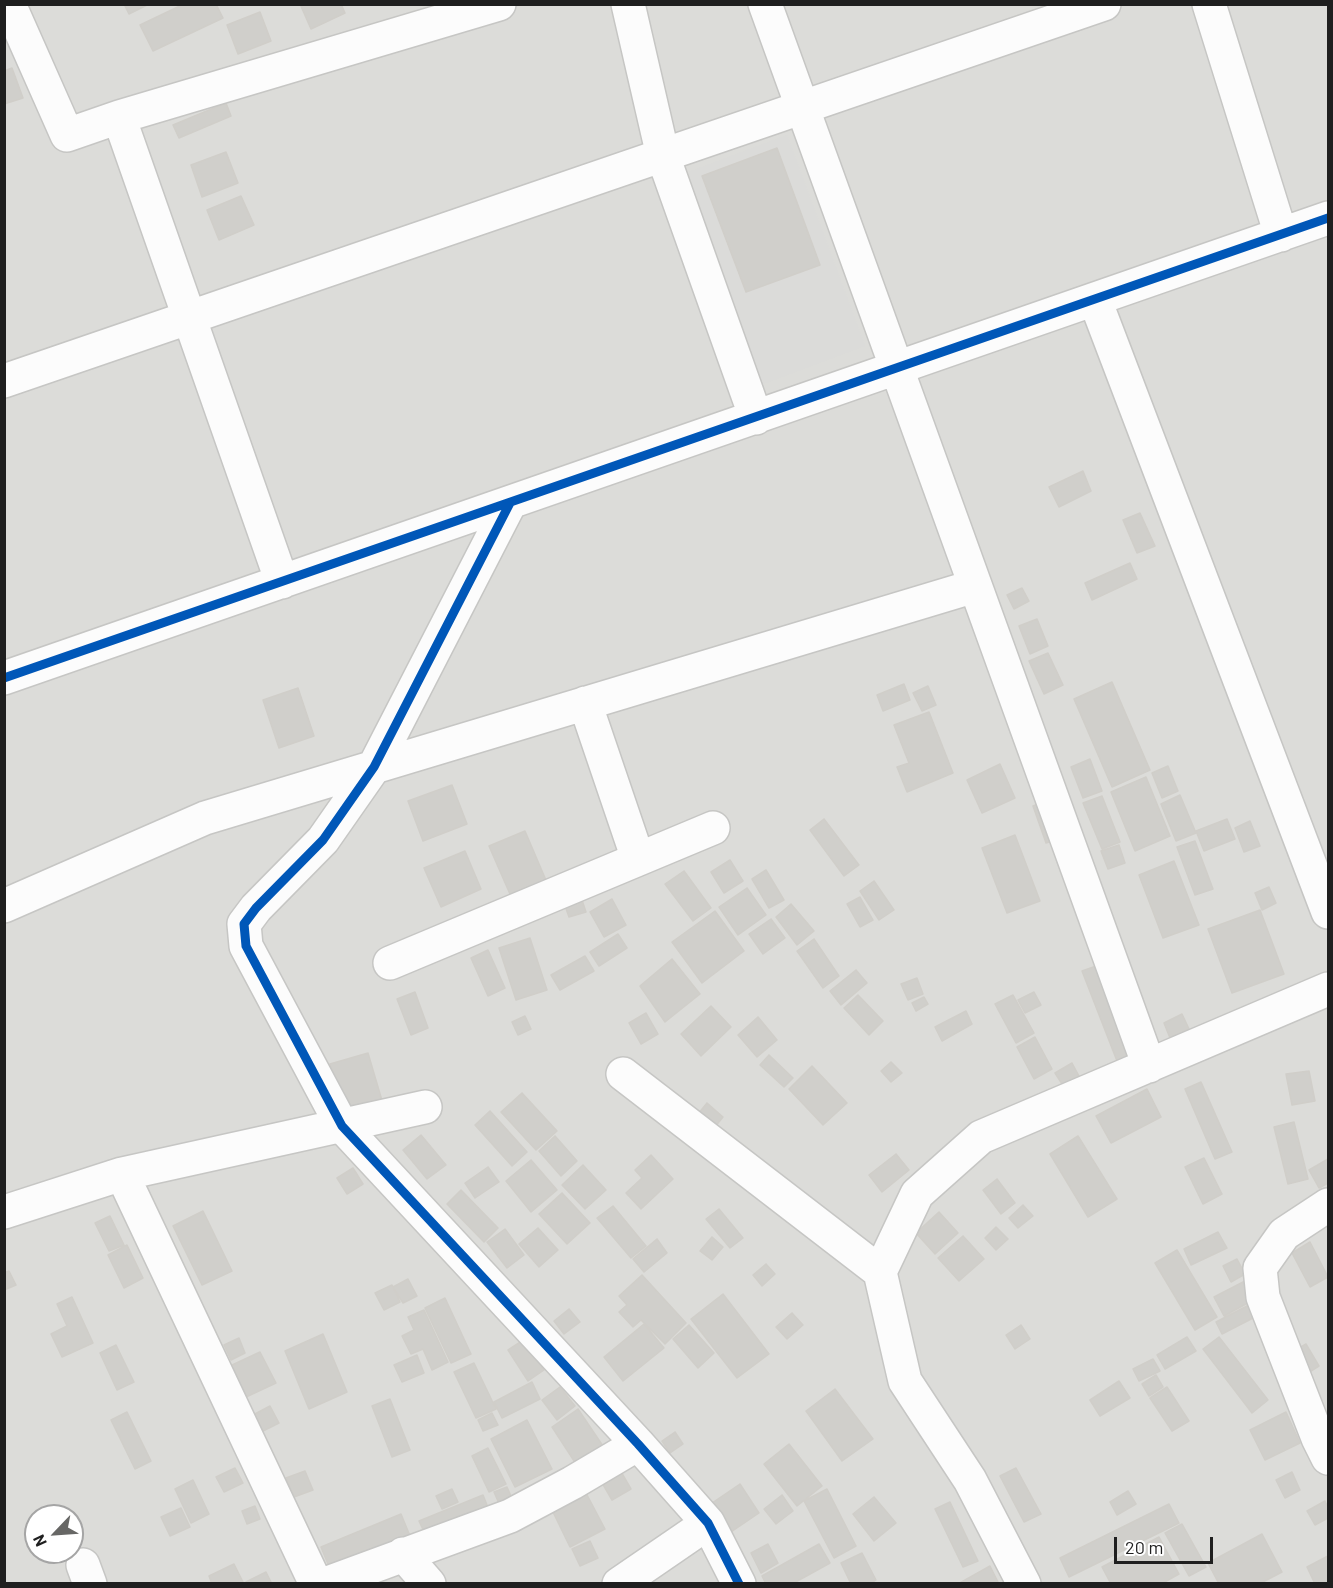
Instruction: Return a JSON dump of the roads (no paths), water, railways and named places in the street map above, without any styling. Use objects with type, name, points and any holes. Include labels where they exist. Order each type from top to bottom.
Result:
[{"type":"street","points":[[9,4],[67,135],[119,117],[499,4]]},
{"type":"street","points":[[628,4],[663,156],[756,418]]},
{"type":"street","points":[[765,4],[1149,1066]]},
{"type":"street","points":[[4,381],[1104,4]]},
{"type":"street","points":[[1209,4],[1281,235]]},
{"type":"street","points":[[119,117],[282,582]]},
{"type":"street","points":[[4,678],[1329,218]]},
{"type":"street","points":[[1095,300],[1329,912]]},
{"type":"street","points":[[510,503],[374,767],[323,840],[256,908],[244,924],[246,946],[342,1126],[638,1444],[708,1523],[739,1584]]},
{"type":"street","points":[[4,906],[205,818],[975,586]]},
{"type":"street","points":[[585,703],[638,859]]},
{"type":"street","points":[[390,963],[713,828]]},
{"type":"street","points":[[1024,1584],[970,1480],[905,1380],[880,1272],[917,1194],[981,1137],[1329,989]]},
{"type":"street","points":[[623,1074],[880,1272]]},
{"type":"street","points":[[4,1212],[122,1174],[425,1107]]},
{"type":"street","points":[[122,1174],[316,1584]]},
{"type":"street","points":[[1329,1205],[1284,1234],[1260,1268],[1263,1297],[1318,1438],[1329,1458]]},
{"type":"street","points":[[325,1584],[510,1516],[638,1444]]},
{"type":"street","points":[[619,1584],[708,1523]]},
{"type":"street","points":[[403,1554],[429,1584]]}]
